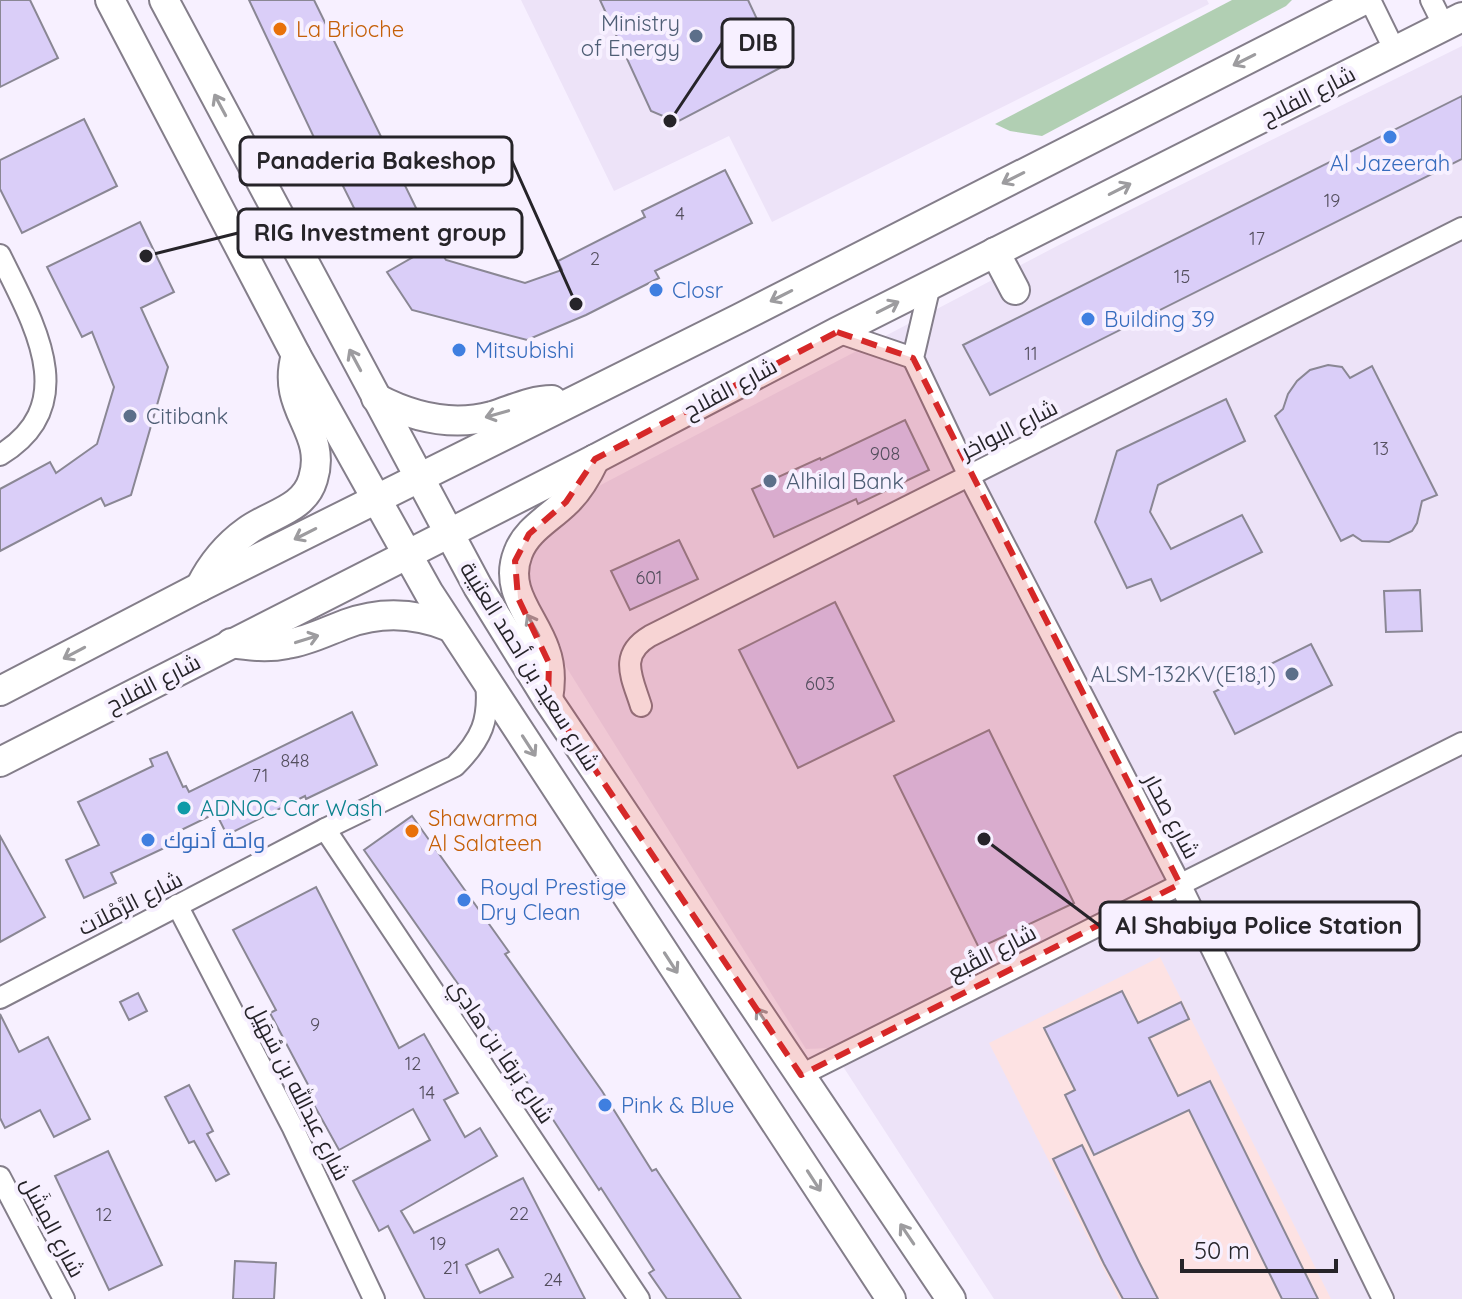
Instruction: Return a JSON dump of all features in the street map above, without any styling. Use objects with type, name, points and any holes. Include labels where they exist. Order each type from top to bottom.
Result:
[{"type":"main road","name":"شارع سعيد بن أحمد العتيبة","points":[[110,0],[296,355],[450,627],[891,1299]]},
{"type":"main road","name":"شارع سعيد بن أحمد العتيبة","points":[[164,0],[478,587],[548,700],[951,1299]]},
{"type":"main road","points":[[1291,36],[1309,0]]},
{"type":"main road","points":[[0,691],[200,587],[1367,0]]},
{"type":"main road","name":"شارع الفلاح","points":[[0,762],[837,332],[1453,21]]},
{"type":"main road","points":[[995,252],[1015,290]]},
{"type":"main road","points":[[200,587],[225,549],[249,529],[297,503],[312,482],[314,443],[292,390],[296,355]]},
{"type":"main road","points":[[376,398],[416,416],[451,421],[489,417],[536,401],[573,401]]},
{"type":"main road","points":[[548,700],[549,663],[541,640],[518,598],[514,580],[515,561],[529,534],[578,489],[595,459]]},
{"type":"main road","points":[[231,643],[269,647],[289,644],[359,619],[387,615],[418,617],[450,627]]},
{"type":"street","points":[[1367,0],[1395,51]]},
{"type":"street","points":[[1431,0],[1453,21]]},
{"type":"street","name":"شارع البواخر","points":[[641,706],[629,664],[640,641],[1462,228]]},
{"type":"street","points":[[0,255],[44,357],[47,389],[38,417],[23,438],[0,455]]},
{"type":"street","points":[[837,332],[913,358],[930,285]]},
{"type":"street","name":"شارع صحار","points":[[913,358],[969,476],[1180,884],[1383,1299]]},
{"type":"street","name":"شارع الرَّمْلاَت","points":[[0,998],[325,829],[455,766],[472,749],[483,728],[488,705],[486,681]]},
{"type":"street","name":"شارع القُبع","points":[[801,1075],[1462,743]]},
{"type":"street","name":"شارع بَرقا بن هادِي","points":[[325,829],[639,1299]]},
{"type":"street","name":"شارع عبدالله بن سُهَيل","points":[[177,905],[293,1128],[374,1299]]},
{"type":"street","name":"شارع المِشَل","points":[[0,1177],[64,1299]]},
{"type":"highlighted area","points":[[837,332],[913,358],[1180,884],[801,1075],[548,700],[549,663],[518,598],[515,561],[529,534],[566,502],[595,459]]},
{"type":"shaded area","points":[[521,0],[1207,0],[1209,4],[772,222],[729,136],[614,191]]},
{"type":"shaded area","points":[[1462,46],[1462,1299],[994,1299],[831,1048],[806,1049],[548,638],[525,593],[529,552],[553,510],[1059,245]]},
{"type":"shaded area","points":[[1160,957],[1331,1299],[1119,1299],[989,1043]]},
{"type":"green space","points":[[1232,0],[1292,0],[1286,6],[1042,136],[1010,131],[995,124]]},
{"type":"building","points":[[0,0],[30,0],[58,58],[0,87]]},
{"type":"building","points":[[249,0],[314,0],[419,214],[369,238],[322,144],[318,146]]},
{"type":"building","points":[[600,0],[748,0],[780,68],[677,122],[651,111]]},
{"type":"building","points":[[1462,96],[1462,159],[990,395],[963,345]]},
{"type":"building","points":[[84,119],[117,186],[22,233],[0,189],[0,160]]},
{"type":"building","points":[[725,170],[752,223],[655,271],[659,278],[586,315],[527,340],[412,310],[387,272],[436,244],[446,260],[525,283],[562,270],[558,261],[645,217],[642,211]]},
{"type":"building","points":[[140,222],[174,292],[141,308],[168,367],[131,495],[105,506],[101,498],[0,551],[0,489],[50,462],[56,473],[97,444],[114,387],[92,332],[82,337],[47,267]]},
{"type":"building","points":[[1328,365],[1342,367],[1350,378],[1372,366],[1437,495],[1422,501],[1412,531],[1389,542],[1362,541],[1353,535],[1341,541],[1275,416],[1283,409],[1297,381],[1310,370]]},
{"type":"building","points":[[1226,399],[1245,441],[1158,485],[1150,512],[1171,549],[1242,515],[1262,552],[1161,601],[1151,579],[1127,588],[1095,522],[1117,451]]},
{"type":"building","points":[[905,420],[929,470],[858,504],[856,499],[774,537],[752,489]]},
{"type":"building","points":[[679,540],[698,579],[630,610],[611,571]]},
{"type":"building","points":[[1420,590],[1422,631],[1386,632],[1384,591]]},
{"type":"building","points":[[835,602],[894,721],[798,768],[739,650]]},
{"type":"building","points":[[1311,644],[1332,685],[1235,734],[1214,692]]},
{"type":"building","points":[[352,712],[377,765],[227,835],[216,813],[173,834],[177,842],[111,873],[116,883],[84,898],[66,860],[99,845],[78,802],[153,766],[150,759],[167,752],[183,787],[186,786],[189,792]]},
{"type":"building","points":[[989,730],[1074,903],[979,948],[894,776]]},
{"type":"building","points":[[412,816],[509,952],[505,954],[602,1091],[652,1171],[656,1169],[741,1299],[667,1299],[649,1273],[654,1270],[601,1188],[599,1190],[364,850]]},
{"type":"building","points":[[0,836],[45,917],[0,942]]},
{"type":"building","points":[[316,887],[399,1048],[424,1034],[458,1093],[444,1100],[465,1137],[480,1128],[497,1156],[401,1211],[414,1233],[523,1178],[585,1299],[425,1299],[388,1226],[379,1231],[353,1181],[430,1140],[413,1109],[339,1150],[309,1096],[313,1094],[270,1013],[276,1010],[233,930]],"holes":[[[498,1249],[513,1277],[480,1293],[466,1265]]]},
{"type":"building","points":[[1122,991],[1138,1023],[1181,1002],[1189,1019],[1149,1038],[1178,1096],[1210,1081],[1318,1299],[1282,1299],[1189,1110],[1094,1155],[1065,1095],[1075,1090],[1044,1028]]},
{"type":"building","points":[[138,993],[147,1011],[129,1020],[120,1002]]},
{"type":"building","points":[[0,1014],[19,1052],[48,1037],[90,1119],[54,1137],[40,1110],[5,1128],[0,1118]]},
{"type":"building","points":[[189,1085],[213,1131],[207,1134],[229,1174],[216,1181],[194,1141],[189,1143],[165,1097]]},
{"type":"building","points":[[1082,1145],[1158,1299],[1123,1299],[1104,1264],[1053,1159]]},
{"type":"building","points":[[108,1151],[162,1265],[109,1290],[55,1176]]},
{"type":"building","points":[[235,1261],[276,1263],[274,1299],[233,1299]]},
{"type":"place","name":"La Brioche","points":[[280,29]]},
{"type":"place","name":"Ministry of Energy","points":[[696,36]]},
{"type":"place","name":"DIB","points":[[670,121]]},
{"type":"place","name":"Al Jazeerah","points":[[1390,137]]},
{"type":"place","name":"RIG Investment group","points":[[146,256]]},
{"type":"place","name":"Closr","points":[[656,290]]},
{"type":"place","name":"Panaderia Bakeshop","points":[[576,304]]},
{"type":"place","name":"Building 39","points":[[1088,319]]},
{"type":"place","name":"Mitsubishi","points":[[459,350]]},
{"type":"place","name":"Citibank","points":[[130,416]]},
{"type":"place","name":"Alhilal Bank","points":[[770,481]]},
{"type":"place","name":"ALSM-132KV(E18,1)","points":[[1292,674]]},
{"type":"place","name":"ADNOC Car Wash","points":[[184,808]]},
{"type":"place","name":"Shawarma Al Salateen","points":[[412,831]]},
{"type":"place","name":"Al Shabiya Police Station","points":[[984,839]]},
{"type":"place","name":"واحة أدنوك","points":[[148,840]]},
{"type":"place","name":"Royal Prestige Dry Clean","points":[[464,900]]},
{"type":"place","name":"Pink & Blue","points":[[605,1105]]}]
